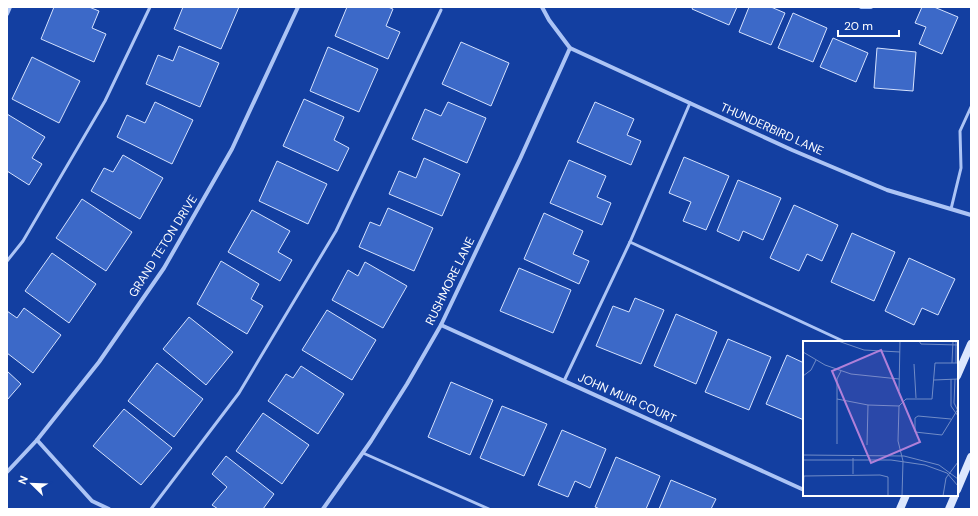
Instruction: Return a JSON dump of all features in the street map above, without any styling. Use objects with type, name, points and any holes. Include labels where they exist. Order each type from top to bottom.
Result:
[{"type":"main road","points":[[958,374],[971,344]]},
{"type":"main road","points":[[958,488],[971,457]]},
{"type":"main road","points":[[900,509],[906,496]]},
{"type":"main road","points":[[949,509],[955,496]]},
{"type":"street","points":[[7,14],[10,7]]},
{"type":"street","name":"GRAND TETON DRIVE","points":[[7,472],[37,440],[99,362],[164,268],[232,149],[298,7]]},
{"type":"street","points":[[542,7],[549,20],[570,48]]},
{"type":"street","points":[[862,7],[871,7]]},
{"type":"street","name":"THUNDERBIRD LANE","points":[[570,48],[792,150],[887,190],[971,215]]},
{"type":"street","name":"RUSHMORE LANE","points":[[323,509],[363,453],[407,384],[441,325],[520,159],[570,48]]},
{"type":"street","name":"JOHN MUIR COURT","points":[[441,325],[803,490]]},
{"type":"street","points":[[37,440],[92,501],[109,509]]},
{"type":"lane","points":[[7,261],[23,240],[105,101],[150,7]]},
{"type":"lane","points":[[151,509],[239,393],[336,231],[441,10]]},
{"type":"lane","points":[[564,381],[630,242],[690,103]]},
{"type":"lane","points":[[951,210],[961,168],[960,131],[971,107]]},
{"type":"lane","points":[[630,242],[843,341]]},
{"type":"lane","points":[[363,453],[489,509]]},
{"type":"building","points":[[54,7],[89,7],[99,11],[92,28],[106,34],[94,62],[41,39]]},
{"type":"building","points":[[183,7],[239,7],[221,49],[174,29]]},
{"type":"building","points":[[347,7],[388,7],[393,9],[386,26],[400,32],[388,59],[335,36]]},
{"type":"building","points":[[693,7],[737,7],[729,25],[692,9]]},
{"type":"building","points":[[749,7],[771,7],[785,13],[771,45],[739,32]]},
{"type":"building","points":[[922,7],[934,7],[958,17],[942,54],[919,44],[926,27],[915,23]]},
{"type":"building","points":[[793,13],[827,28],[813,62],[778,48]]},
{"type":"building","points":[[833,38],[868,53],[856,82],[820,67]]},
{"type":"building","points":[[461,42],[509,63],[491,106],[442,84]]},
{"type":"building","points":[[179,46],[219,63],[200,107],[146,84],[158,55],[173,61]]},
{"type":"building","points":[[328,47],[378,69],[359,112],[310,91]]},
{"type":"building","points":[[877,48],[916,52],[913,91],[874,88]]},
{"type":"building","points":[[32,57],[80,81],[59,123],[12,99]]},
{"type":"building","points":[[304,99],[344,117],[334,140],[349,148],[338,171],[283,146]]},
{"type":"building","points":[[155,102],[193,120],[172,164],[117,137],[127,115],[145,123]]},
{"type":"building","points":[[448,102],[486,118],[467,163],[412,139],[425,109],[441,116]]},
{"type":"building","points":[[595,102],[634,119],[627,135],[641,141],[631,165],[577,142]]},
{"type":"building","points":[[7,114],[45,137],[32,158],[42,164],[29,185],[7,171]]},
{"type":"building","points":[[123,155],[163,178],[140,219],[91,191],[104,168],[113,172]]},
{"type":"building","points":[[684,157],[729,176],[706,230],[683,221],[691,202],[669,193]]},
{"type":"building","points":[[424,158],[460,174],[442,216],[389,194],[399,171],[416,178]]},
{"type":"building","points":[[569,160],[606,176],[597,197],[611,203],[602,225],[550,203]]},
{"type":"building","points":[[277,161],[327,184],[308,224],[259,201]]},
{"type":"building","points":[[738,180],[781,198],[763,240],[743,231],[739,241],[717,231]]},
{"type":"building","points":[[82,199],[132,232],[106,271],[56,238]]},
{"type":"building","points":[[794,205],[838,225],[822,261],[807,254],[799,271],[770,258]]},
{"type":"building","points":[[388,208],[433,228],[414,271],[359,247],[370,222],[380,226]]},
{"type":"building","points":[[252,210],[290,231],[278,252],[292,260],[280,281],[228,252]]},
{"type":"building","points":[[544,213],[583,231],[573,254],[589,261],[579,284],[524,259]]},
{"type":"building","points":[[852,233],[895,252],[874,301],[831,282]]},
{"type":"building","points":[[52,253],[96,284],[69,323],[25,291]]},
{"type":"building","points":[[909,258],[955,279],[938,315],[922,308],[914,325],[885,311]]},
{"type":"building","points":[[221,261],[259,284],[251,299],[263,306],[247,334],[197,304]]},
{"type":"building","points":[[365,262],[407,286],[383,328],[332,300],[348,270],[358,276]]},
{"type":"building","points":[[519,268],[571,290],[553,333],[500,311]]},
{"type":"building","points":[[635,298],[664,310],[641,364],[596,346],[613,306],[629,312]]},
{"type":"building","points":[[24,308],[61,335],[33,373],[7,353],[7,311],[17,318]]},
{"type":"building","points":[[327,310],[376,340],[352,380],[302,350]]},
{"type":"building","points":[[676,314],[717,332],[696,384],[654,366]]},
{"type":"building","points":[[189,317],[233,352],[206,385],[163,349]]},
{"type":"building","points":[[728,339],[771,357],[749,410],[705,392]]},
{"type":"building","points":[[787,355],[803,363],[803,420],[766,404]]},
{"type":"building","points":[[157,363],[203,399],[174,437],[128,401]]},
{"type":"building","points":[[301,366],[344,394],[318,434],[268,401],[286,374],[293,378]]},
{"type":"building","points":[[7,371],[21,384],[7,400]]},
{"type":"building","points":[[451,382],[493,400],[470,455],[428,437]]},
{"type":"building","points":[[502,406],[547,424],[524,476],[480,458]]},
{"type":"building","points":[[124,409],[172,448],[141,485],[93,446]]},
{"type":"building","points":[[263,413],[309,445],[282,484],[236,451]]},
{"type":"building","points":[[562,430],[606,449],[590,488],[575,481],[568,497],[538,485]]},
{"type":"building","points":[[226,456],[274,494],[263,509],[218,509],[212,505],[227,487],[212,474]]},
{"type":"building","points":[[616,457],[660,476],[646,509],[600,509],[595,507]]},
{"type":"building","points":[[671,480],[716,499],[711,509],[659,509]]}]
